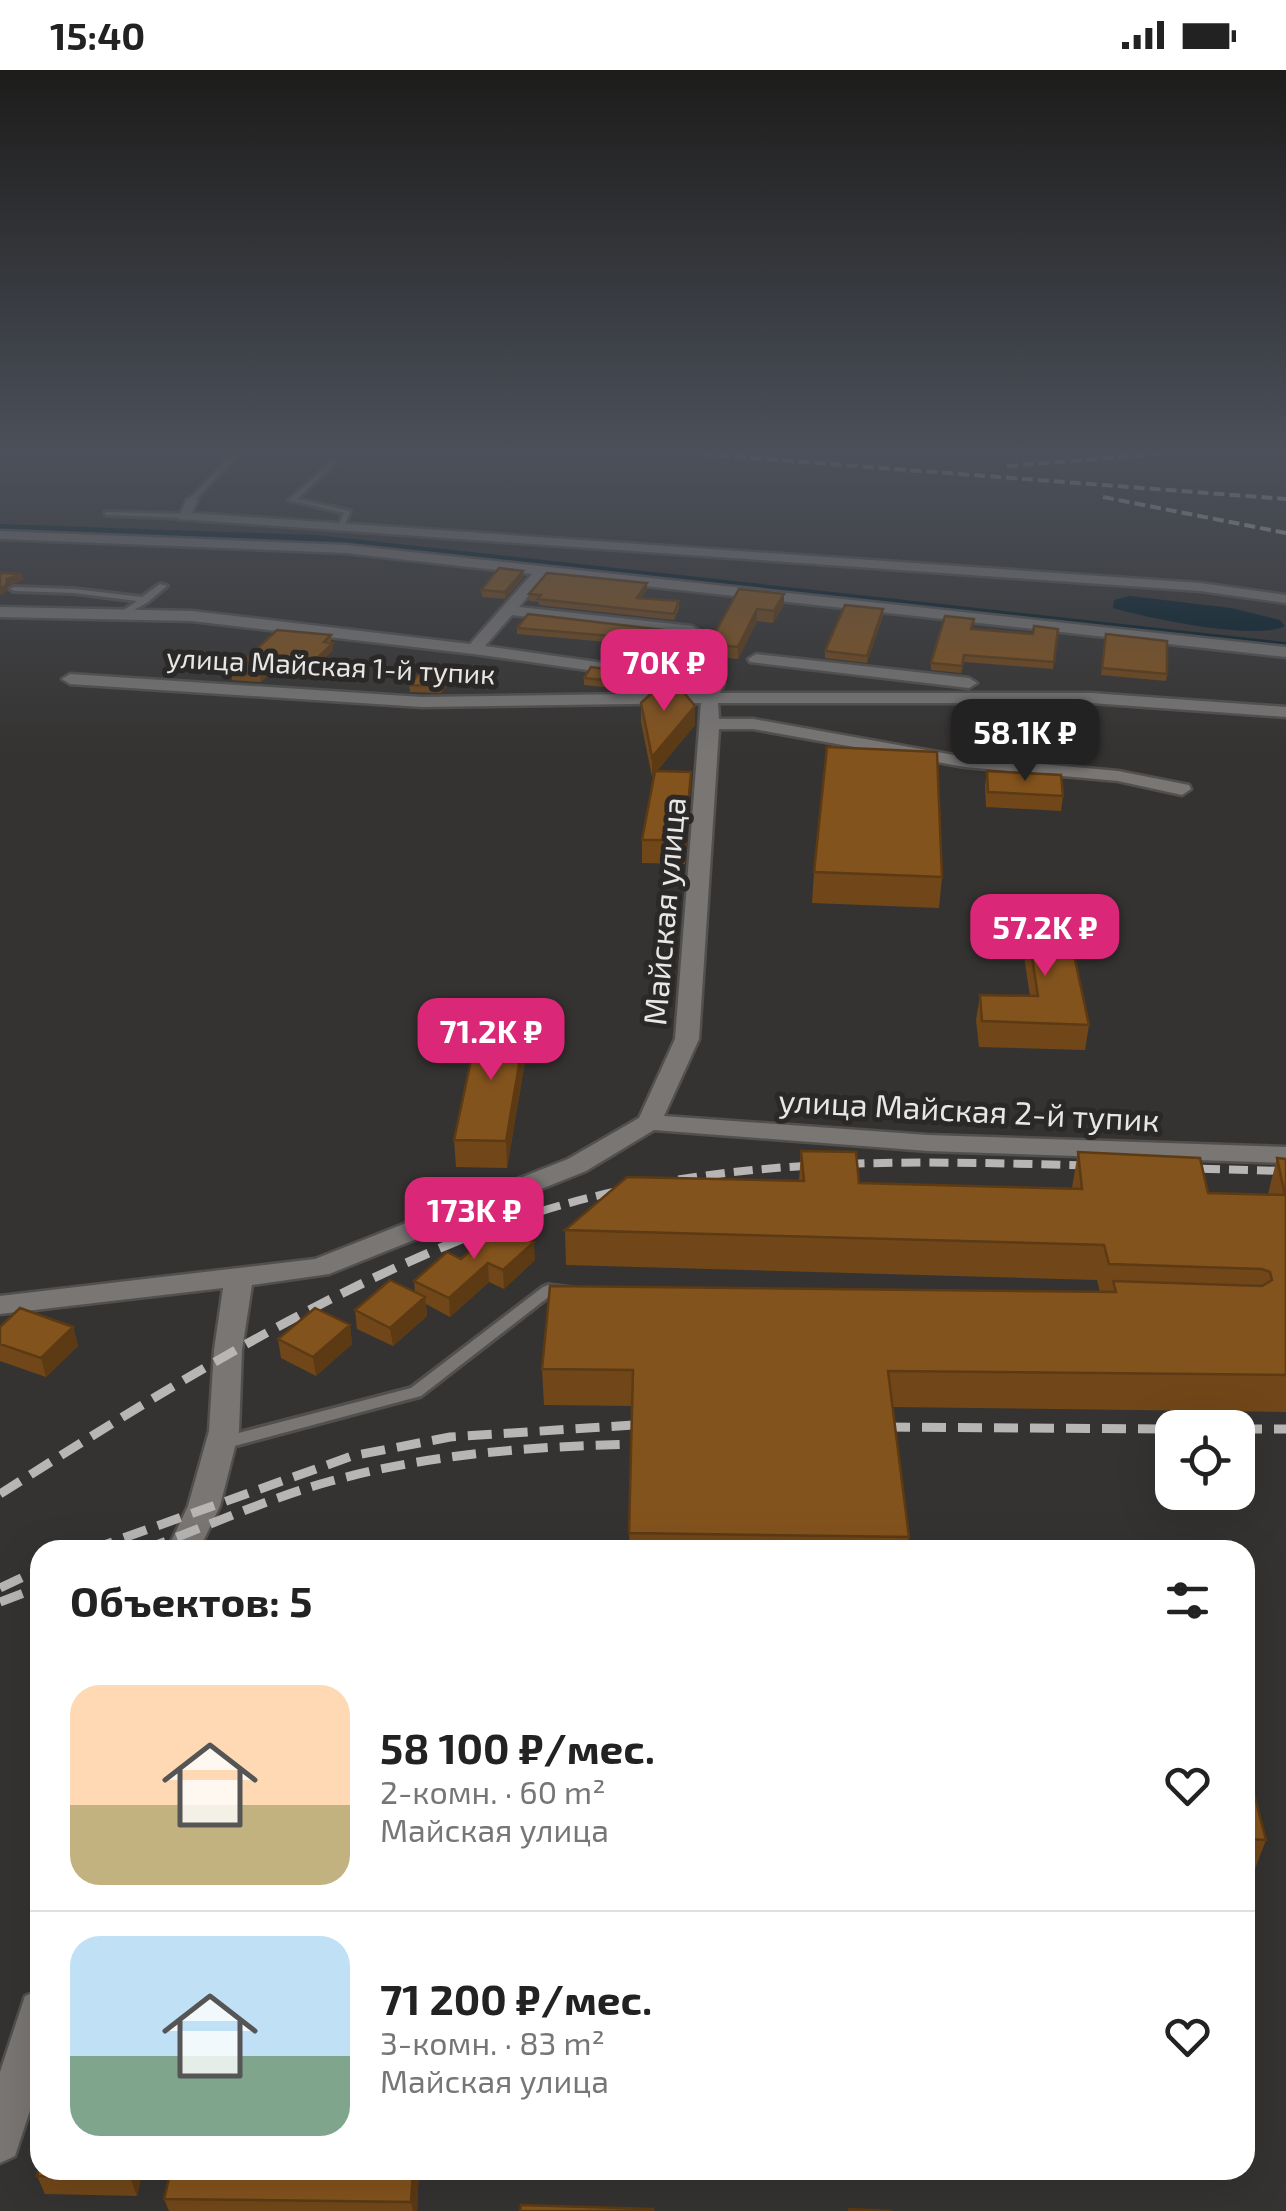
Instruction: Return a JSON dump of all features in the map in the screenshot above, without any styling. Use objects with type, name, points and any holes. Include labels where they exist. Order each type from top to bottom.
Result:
[{"type":"street","points":[[379,553],[1286,652]]},
{"type":"street","points":[[710,553],[1182,586],[1286,599]]},
{"type":"street","points":[[474,649],[541,572]]},
{"type":"street","points":[[507,610],[692,630]]},
{"type":"street","points":[[0,612],[127,612],[474,649],[704,680],[716,684],[709,698],[1092,698]]},
{"type":"street","points":[[756,659],[1092,698],[1286,712]]},
{"type":"street","name":"улица Майская 1-й тупик","points":[[70,679],[422,702],[709,698]]},
{"type":"street","name":"Майская улица","points":[[648,1122],[687,1039],[711,724],[709,698]]},
{"type":"street","points":[[711,724],[752,724],[966,762],[1118,776],[1156,787],[1182,789]]},
{"type":"street","points":[[3,1308],[319,1268],[577,1165],[648,1122]]},
{"type":"street","name":"улица Майская 2-й тупик","points":[[648,1122],[928,1143],[1286,1155]]},
{"type":"street","points":[[187,1540],[204,1506],[221,1444],[228,1350],[239,1276]]},
{"type":"street","points":[[0,2140],[30,2043]]},
{"type":"lane","points":[[127,612],[163,586]]},
{"type":"lane","points":[[14,589],[74,591],[145,600]]},
{"type":"lane","points":[[221,1444],[416,1392],[548,1290],[588,1291]]},
{"type":"water","points":[[1130,596],[1231,608],[1280,620],[1285,626],[1271,630],[1227,630],[1113,608],[1114,600]]},
{"type":"building","points":[[499,568],[523,571],[505,592],[481,590]]},
{"type":"building","points":[[0,573],[22,574],[7,579],[0,589]]},
{"type":"building","points":[[547,573],[647,583],[637,598],[679,601],[674,614],[538,599],[541,595],[529,594]]},
{"type":"building","points":[[739,589],[784,594],[774,611],[757,609],[738,647],[709,644]]},
{"type":"building","points":[[845,605],[883,609],[867,656],[825,651]]},
{"type":"building","points":[[528,614],[664,630],[661,635],[644,633],[629,656],[601,652],[612,636],[517,628]]},
{"type":"building","points":[[945,616],[974,619],[971,629],[1033,634],[1034,626],[1058,629],[1054,662],[964,655],[962,666],[931,663]]},
{"type":"building","points":[[277,630],[331,635],[324,642],[333,643],[305,670],[269,667],[260,675],[231,673]]},
{"type":"building","points":[[1106,634],[1167,641],[1167,674],[1102,668]]},
{"type":"building","points":[[427,665],[455,668],[440,686],[409,685]]},
{"type":"building","points":[[591,667],[619,671],[613,681],[584,678]]},
{"type":"building","points":[[657,688],[680,688],[695,706],[652,757],[641,703]]},
{"type":"building","points":[[827,747],[937,752],[942,877],[814,872]]},
{"type":"building","points":[[655,771],[691,772],[685,840],[642,840]]},
{"type":"building","points":[[987,771],[1061,775],[1063,796],[988,792]]},
{"type":"building","points":[[1025,912],[1065,913],[1089,1025],[982,1021],[980,995],[1038,996]]},
{"type":"building","points":[[479,1023],[526,1024],[506,1141],[454,1140]]},
{"type":"building","points":[[801,1151],[856,1152],[859,1183],[1082,1189],[1078,1152],[1200,1158],[1208,1193],[1285,1195],[1277,1158],[1286,1159],[1286,1375],[888,1371],[909,1537],[629,1533],[633,1370],[542,1369],[550,1286],[1116,1292],[1113,1281],[1262,1286],[1272,1280],[1270,1272],[1262,1269],[1109,1264],[1104,1245],[565,1230],[627,1177],[804,1181]]},
{"type":"building","points":[[499,1226],[534,1242],[503,1270],[488,1263],[449,1298],[414,1281],[447,1252],[461,1259]]},
{"type":"building","points":[[390,1280],[425,1297],[390,1328],[355,1310]]},
{"type":"building","points":[[20,1308],[73,1327],[41,1358],[0,1344],[0,1327]]},
{"type":"building","points":[[315,1308],[350,1325],[313,1357],[278,1339]]},
{"type":"building","points":[[1255,1798],[1266,1840],[1255,1839]]},
{"type":"building","points":[[169,2180],[412,2180],[411,2202],[164,2199]]},
{"type":"building","points":[[521,2205],[653,2209],[653,2211],[520,2211]]},
{"type":"waterway","points":[[434,553],[1286,647]]},
{"type":"railway","points":[[489,1229],[565,1204],[640,1186],[716,1174],[869,1163],[1103,1166]]},
{"type":"railway","points":[[1173,1168],[1286,1171]]},
{"type":"railway","points":[[0,1494],[241,1347],[365,1282],[495,1226]]},
{"type":"railway","points":[[118,1540],[352,1456],[450,1437],[633,1425]]},
{"type":"railway","points":[[886,1427],[1155,1429]]},
{"type":"railway","points":[[1255,1429],[1286,1429]]},
{"type":"railway","points":[[169,1540],[283,1496],[411,1463],[493,1452],[658,1444]]},
{"type":"railway","points":[[0,1588],[30,1574]]},
{"type":"railway","points":[[0,1602],[30,1591]]}]
